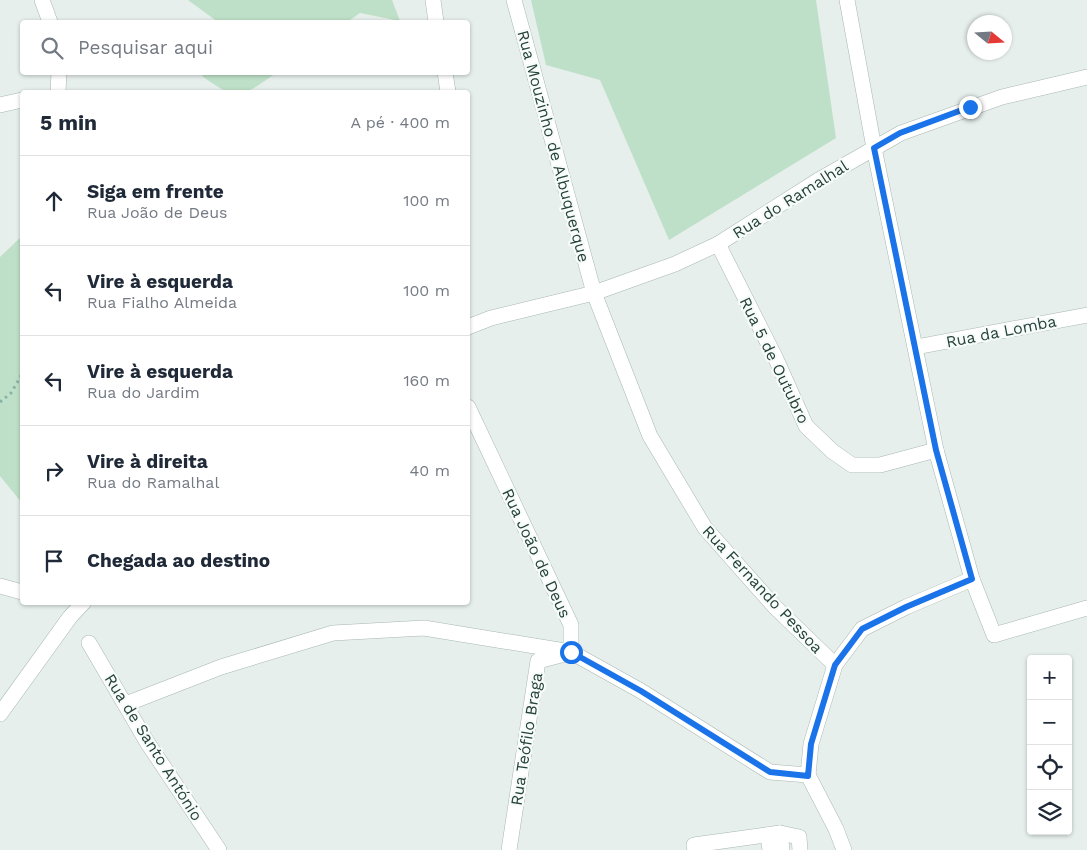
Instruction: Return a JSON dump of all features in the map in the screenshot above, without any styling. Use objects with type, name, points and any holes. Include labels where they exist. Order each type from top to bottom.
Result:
[{"type":"street","points":[[42,0],[49,20]]},
{"type":"street","points":[[433,0],[436,20]]},
{"type":"street","name":"Rua Mouzinho de Albuquerque","points":[[514,0],[594,293]]},
{"type":"street","points":[[847,0],[874,148],[936,450],[972,579],[994,635],[1087,608]]},
{"type":"street","points":[[58,90],[59,75]]},
{"type":"street","points":[[445,75],[448,90]]},
{"type":"street","name":"Rua do Ramalhal","points":[[470,326],[491,318],[594,293],[675,264],[718,244],[900,133],[1002,97],[1087,77]]},
{"type":"street","points":[[0,105],[20,100]]},
{"type":"street","name":"Rua 5 de Outubro","points":[[718,244],[776,358],[806,426],[852,465],[880,465],[936,450]]},
{"type":"street","name":"Rua Fernando Pessoa","points":[[594,293],[650,436],[705,528],[775,606],[835,665]]},
{"type":"street","name":"Rua da Lomba","points":[[916,347],[1087,315]]},
{"type":"street","name":"Rua João de Deus","points":[[470,411],[571,625],[571,652]]},
{"type":"street","points":[[844,850],[836,829],[808,776],[811,744],[835,665],[862,629],[906,607],[972,579]]},
{"type":"street","points":[[0,586],[20,591]]},
{"type":"street","points":[[0,714],[76,605]]},
{"type":"street","points":[[126,704],[221,666],[333,633],[424,628],[571,652],[641,691],[770,772],[808,776]]},
{"type":"street","name":"Rua de Santo António","points":[[89,643],[147,742],[219,850]]},
{"type":"street","name":"Rua Teófilo Braga","points":[[509,850],[538,661],[571,652]]},
{"type":"street","points":[[694,850],[694,844],[799,837],[800,850]]},
{"type":"street","points":[[773,839],[782,850]]},
{"type":"path","points":[[0,402],[11,394],[20,378]]},
{"type":"green space","points":[[188,0],[392,0],[400,20],[360,13],[350,20],[215,20]]},
{"type":"green space","points":[[531,0],[816,0],[836,138],[669,240],[600,80],[546,65]]},
{"type":"green space","points":[[273,75],[250,90],[224,90],[202,76]]},
{"type":"green space","points":[[20,238],[20,501],[0,476],[0,257]]},
{"type":"route","points":[[571,652],[641,691],[770,772],[808,776],[811,744],[835,665],[862,629],[906,607],[972,579],[936,450],[874,148],[900,133],[970,107]]}]
